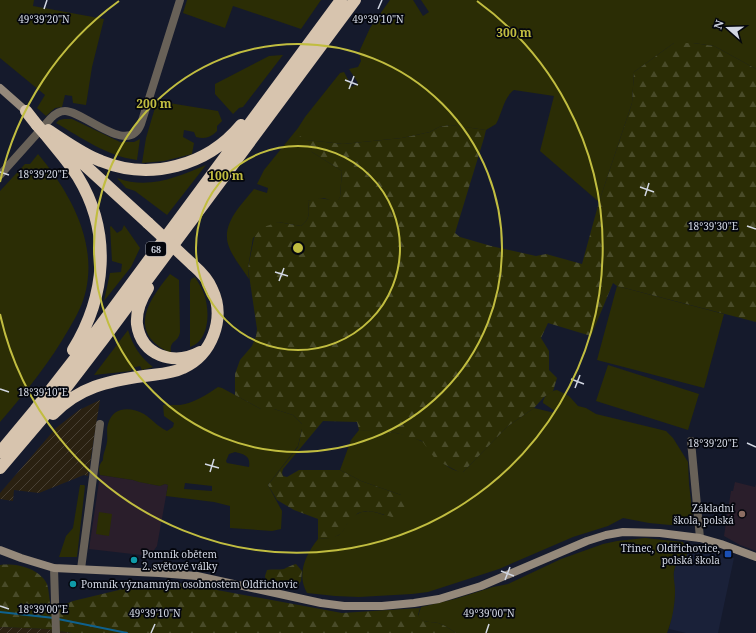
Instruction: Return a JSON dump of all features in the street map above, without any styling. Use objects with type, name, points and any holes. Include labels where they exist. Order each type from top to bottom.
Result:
[{"type":"highway","name":"68","points":[[0,468],[4,455],[35,410],[184,214],[341,0]]},
{"type":"highway","name":"68","points":[[4,455],[63,391],[355,0]]},
{"type":"highway","points":[[43,128],[86,154],[107,164],[140,170],[169,168],[196,159],[216,148],[238,128],[261,98],[276,88]]},
{"type":"highway","points":[[4,455],[29,443],[57,411],[78,394],[109,382],[166,373],[181,369],[194,362],[205,351],[217,324],[216,302],[210,284],[193,265],[26,111]]},
{"type":"highway","points":[[35,410],[46,386],[65,363],[89,320],[97,294],[101,266],[98,225],[88,196],[72,168],[43,128]]},
{"type":"highway","points":[[169,251],[162,268],[149,286],[140,306],[137,319],[140,336],[151,350],[161,356],[172,359],[195,355],[209,344]]},
{"type":"street","points":[[0,175],[51,118],[62,111],[73,113],[120,136],[128,136],[136,132],[141,124],[180,0]]},
{"type":"street","points":[[0,88],[26,111]]},
{"type":"street","points":[[81,569],[100,424]]},
{"type":"street","points":[[691,441],[700,538]]},
{"type":"street","points":[[0,550],[54,568],[197,576],[321,603],[344,606],[382,606],[439,599],[481,586],[574,546],[606,535],[623,532],[641,532],[700,538],[756,557]]},
{"type":"street","points":[[54,568],[56,633]]},
{"type":"shaded area","points":[[100,400],[88,476],[84,475],[39,493],[14,490],[13,501],[0,499],[0,493],[56,428],[79,410]]},
{"type":"shaded area","points":[[100,475],[160,486],[165,484],[168,485],[157,546],[150,556],[89,549]]},
{"type":"shaded area","name":"Základní škola, polská","points":[[735,482],[755,487],[756,484],[756,551],[740,545],[724,536],[731,491],[733,491]]},
{"type":"shaded area","points":[[686,545],[703,548],[734,558],[718,633],[686,633],[669,629],[674,604],[675,591],[673,577],[675,566],[686,549]]},
{"type":"shaded area","points":[[0,627],[47,629],[72,633],[0,633]]},
{"type":"green space","points":[[0,0],[34,0],[33,6],[104,19],[92,67],[86,105],[73,103],[72,96],[65,95],[62,107],[55,108],[46,116],[37,108],[45,95],[0,58]]},
{"type":"green space","points":[[187,0],[321,0],[301,29],[233,6],[225,28],[183,13]]},
{"type":"green space","points":[[390,0],[413,0],[423,16],[429,12],[421,0],[756,0],[756,69],[714,46],[693,43],[674,43],[634,72],[632,103],[599,202],[540,151],[554,96],[514,90],[505,101],[496,124],[486,130],[450,125],[439,127],[430,132],[402,138],[343,144],[306,140],[312,152],[342,171],[340,197],[337,203],[324,198],[308,201],[308,217],[301,226],[278,222],[253,238],[248,268],[249,279],[235,258],[228,244],[227,236],[230,221],[254,189],[267,193],[268,188],[257,184],[264,170],[340,73],[344,72],[352,87],[358,83],[349,69],[358,67],[361,61],[359,52],[370,28]]},
{"type":"green space","points":[[674,43],[693,43],[714,46],[756,69],[756,322],[617,286],[613,283],[591,336],[548,323],[541,338],[549,351],[549,370],[557,378],[553,391],[544,397],[534,408],[508,426],[463,472],[459,472],[436,460],[422,441],[397,433],[359,430],[357,422],[323,421],[283,469],[283,476],[287,477],[299,470],[340,470],[361,481],[401,495],[415,502],[405,519],[402,520],[375,512],[366,511],[358,513],[347,524],[342,533],[333,538],[318,539],[318,519],[294,510],[277,500],[268,485],[298,447],[302,424],[293,415],[274,409],[261,409],[235,395],[235,374],[240,360],[252,346],[257,329],[248,268],[254,238],[261,228],[278,222],[301,226],[308,217],[308,201],[322,198],[337,202],[340,197],[342,171],[312,152],[298,141],[300,136],[306,140],[343,144],[402,138],[430,132],[439,127],[450,125],[486,130],[455,233],[460,237],[491,246],[536,256],[546,254],[582,264],[599,202],[632,103],[634,72]]},
{"type":"green space","points":[[283,55],[243,107],[239,108],[233,114],[215,94],[215,84],[269,56]]},
{"type":"green space","points":[[157,101],[218,111],[222,121],[217,126],[217,131],[207,137],[196,137],[194,132],[184,130],[183,137],[194,143],[192,154],[164,161],[142,163],[146,138]]},
{"type":"green space","points":[[72,119],[120,142],[134,142],[140,139],[137,160],[115,155],[56,123],[59,120]]},
{"type":"green space","points":[[38,154],[60,184],[78,217],[88,253],[86,290],[77,314],[63,340],[29,388],[0,422],[0,191],[25,164],[30,164]]},
{"type":"green space","points":[[206,165],[167,215],[135,191],[126,188],[117,178],[140,183],[152,182],[174,178]]},
{"type":"green space","points":[[124,225],[140,248],[131,267],[104,301],[110,273],[121,272],[122,264],[112,261],[110,227],[111,226],[117,233],[122,230]]},
{"type":"green space","points":[[170,274],[179,280],[180,332],[179,336],[172,343],[171,353],[157,345],[149,336],[145,327],[145,316],[154,295]]},
{"type":"green space","points":[[195,277],[201,287],[206,301],[207,324],[205,332],[197,344],[190,347],[190,283],[191,279]]},
{"type":"green space","points":[[617,286],[724,314],[704,388],[597,360]]},
{"type":"green space","points":[[128,330],[138,351],[153,367],[142,370],[140,366],[132,368],[131,371],[94,375]]},
{"type":"green space","points":[[608,365],[699,394],[688,430],[596,401]]},
{"type":"green space","points":[[218,387],[261,409],[274,409],[293,415],[302,424],[298,446],[268,485],[282,511],[281,529],[272,531],[230,528],[230,506],[214,502],[166,496],[168,485],[165,484],[160,486],[100,475],[99,467],[103,460],[107,442],[107,426],[110,418],[118,411],[128,409],[144,414],[167,431],[173,427],[174,423],[164,416],[163,405],[185,404],[200,398]],"holes":[[[235,452],[248,458],[249,467],[227,463],[226,461],[229,454]],[[185,483],[212,486],[212,491],[184,489]]]},
{"type":"green space","points":[[557,390],[569,396],[578,406],[586,408],[596,414],[666,431],[673,438],[688,462],[693,517],[691,524],[670,525],[623,518],[608,526],[573,537],[499,569],[428,592],[359,597],[307,593],[302,579],[302,572],[306,558],[318,539],[330,538],[339,535],[350,520],[359,513],[368,511],[384,515],[401,495],[361,481],[340,470],[351,440],[359,430],[391,432],[407,435],[424,442],[444,464],[463,472],[508,426],[534,408],[555,413],[555,411],[543,403],[543,400],[547,394]]},
{"type":"green space","points":[[80,485],[85,486],[77,557],[59,557],[66,536],[73,528]]},
{"type":"green space","points":[[99,512],[112,514],[109,536],[96,534]]},
{"type":"green space","points":[[645,538],[683,542],[688,552],[684,562],[677,563],[674,570],[674,602],[672,618],[667,633],[456,633],[441,624],[426,622],[418,616],[421,607],[508,584],[561,559],[603,544]]},
{"type":"green space","points":[[296,564],[302,571],[301,581],[297,588],[266,583],[265,576],[267,570],[284,569]]},
{"type":"green space","points":[[0,565],[20,566],[33,570],[39,574],[47,584],[51,606],[60,606],[73,601],[123,589],[179,583],[342,613],[420,608],[418,615],[422,620],[441,624],[456,633],[72,633],[47,629],[0,627]]},
{"type":"waterway","points":[[0,612],[54,618]]},
{"type":"waterway","points":[[58,619],[127,633]]},
{"type":"place","name":"Základní škola, polská","points":[[742,514]]},
{"type":"place","name":"Třinec, Oldřichovice, polská škola","points":[[728,554]]},
{"type":"place","name":"Pomník obětem 2. světové války","points":[[134,560]]},
{"type":"place","name":"Pomník významným osobnostem Oldřichovic","points":[[73,584]]}]
